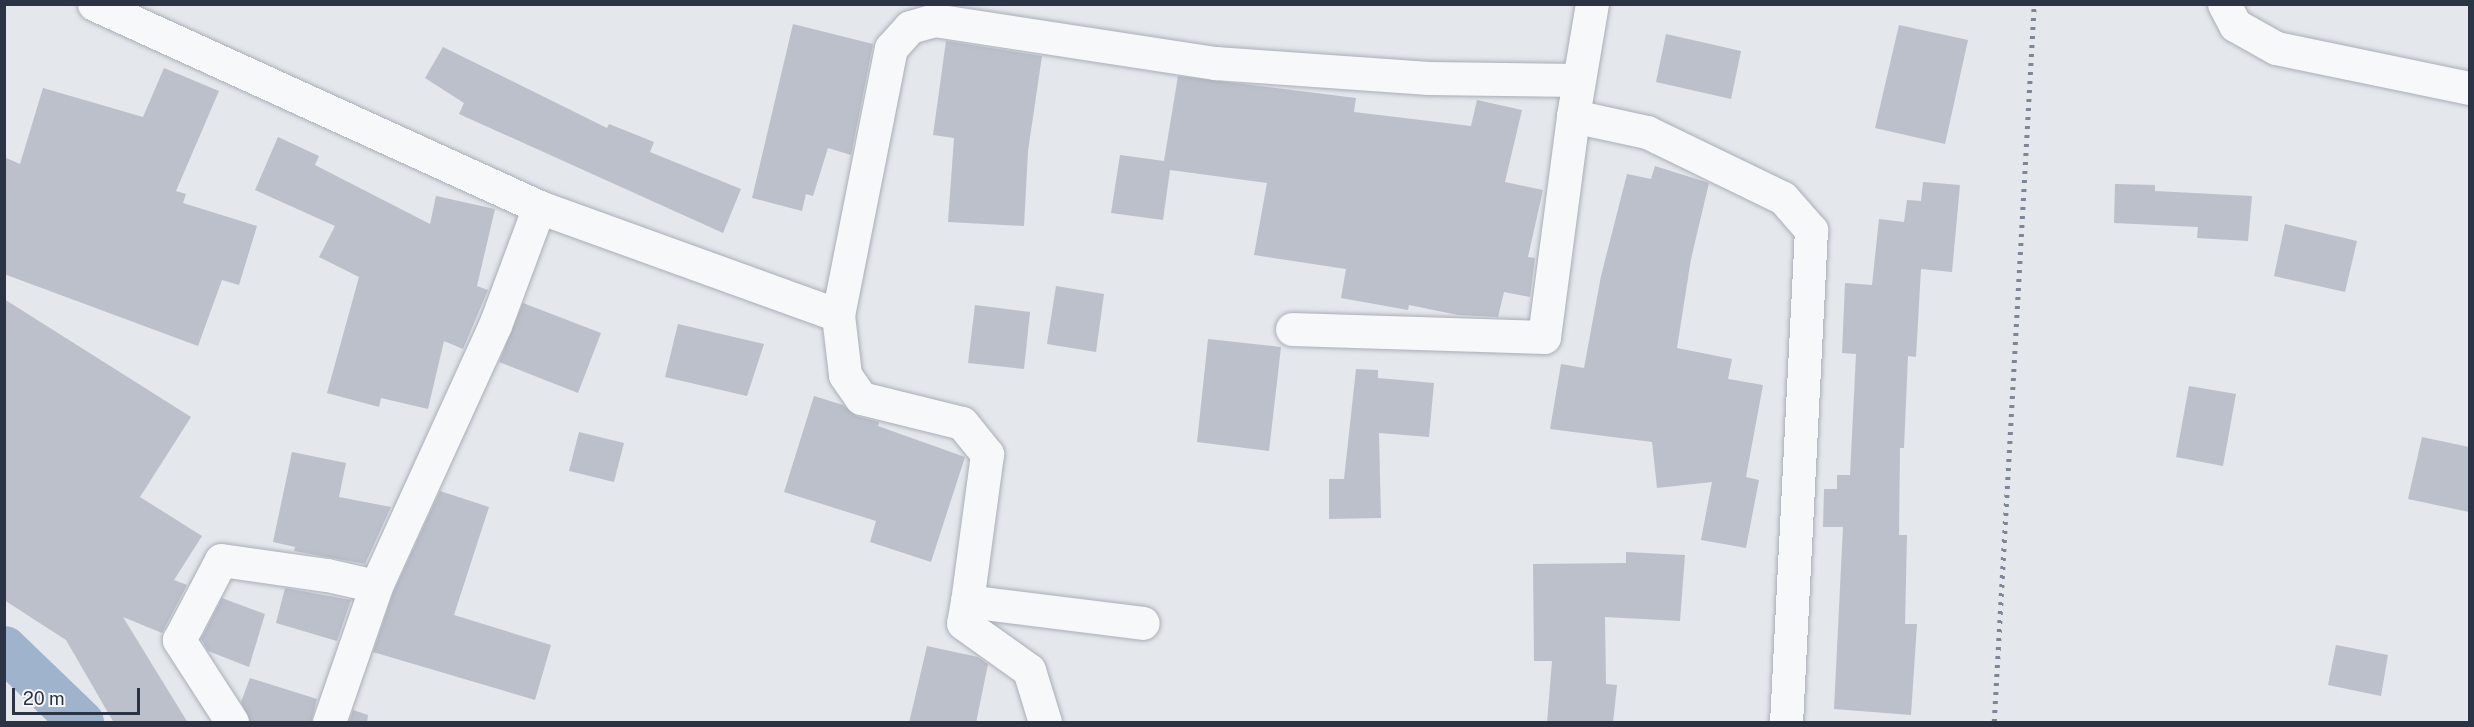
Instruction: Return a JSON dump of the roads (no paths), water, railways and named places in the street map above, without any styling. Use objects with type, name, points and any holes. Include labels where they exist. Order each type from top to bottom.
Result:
[{"type":"street","points":[[94,4],[539,207],[838,315]]},
{"type":"street","points":[[1292,329],[1544,337],[1578,80],[1592,4]]},
{"type":"street","points":[[2224,4],[2235,25],[2276,48],[2469,88]]},
{"type":"street","points":[[1045,723],[1029,670],[963,623],[987,454],[962,423],[861,398],[844,375],[838,315],[891,48],[913,16],[1215,63],[1428,78],[1578,80]]},
{"type":"street","points":[[1573,116],[1647,132],[1783,198],[1810,230],[1786,723]]},
{"type":"street","points":[[328,723],[376,586],[495,325],[539,207]]},
{"type":"street","points":[[232,723],[179,640],[221,560],[327,575],[376,586]]},
{"type":"street","points":[[967,601],[1143,623]]},
{"type":"waterway","points":[[4,648],[81,722]]},
{"type":"railway","points":[[1994,722],[2034,4]]}]
